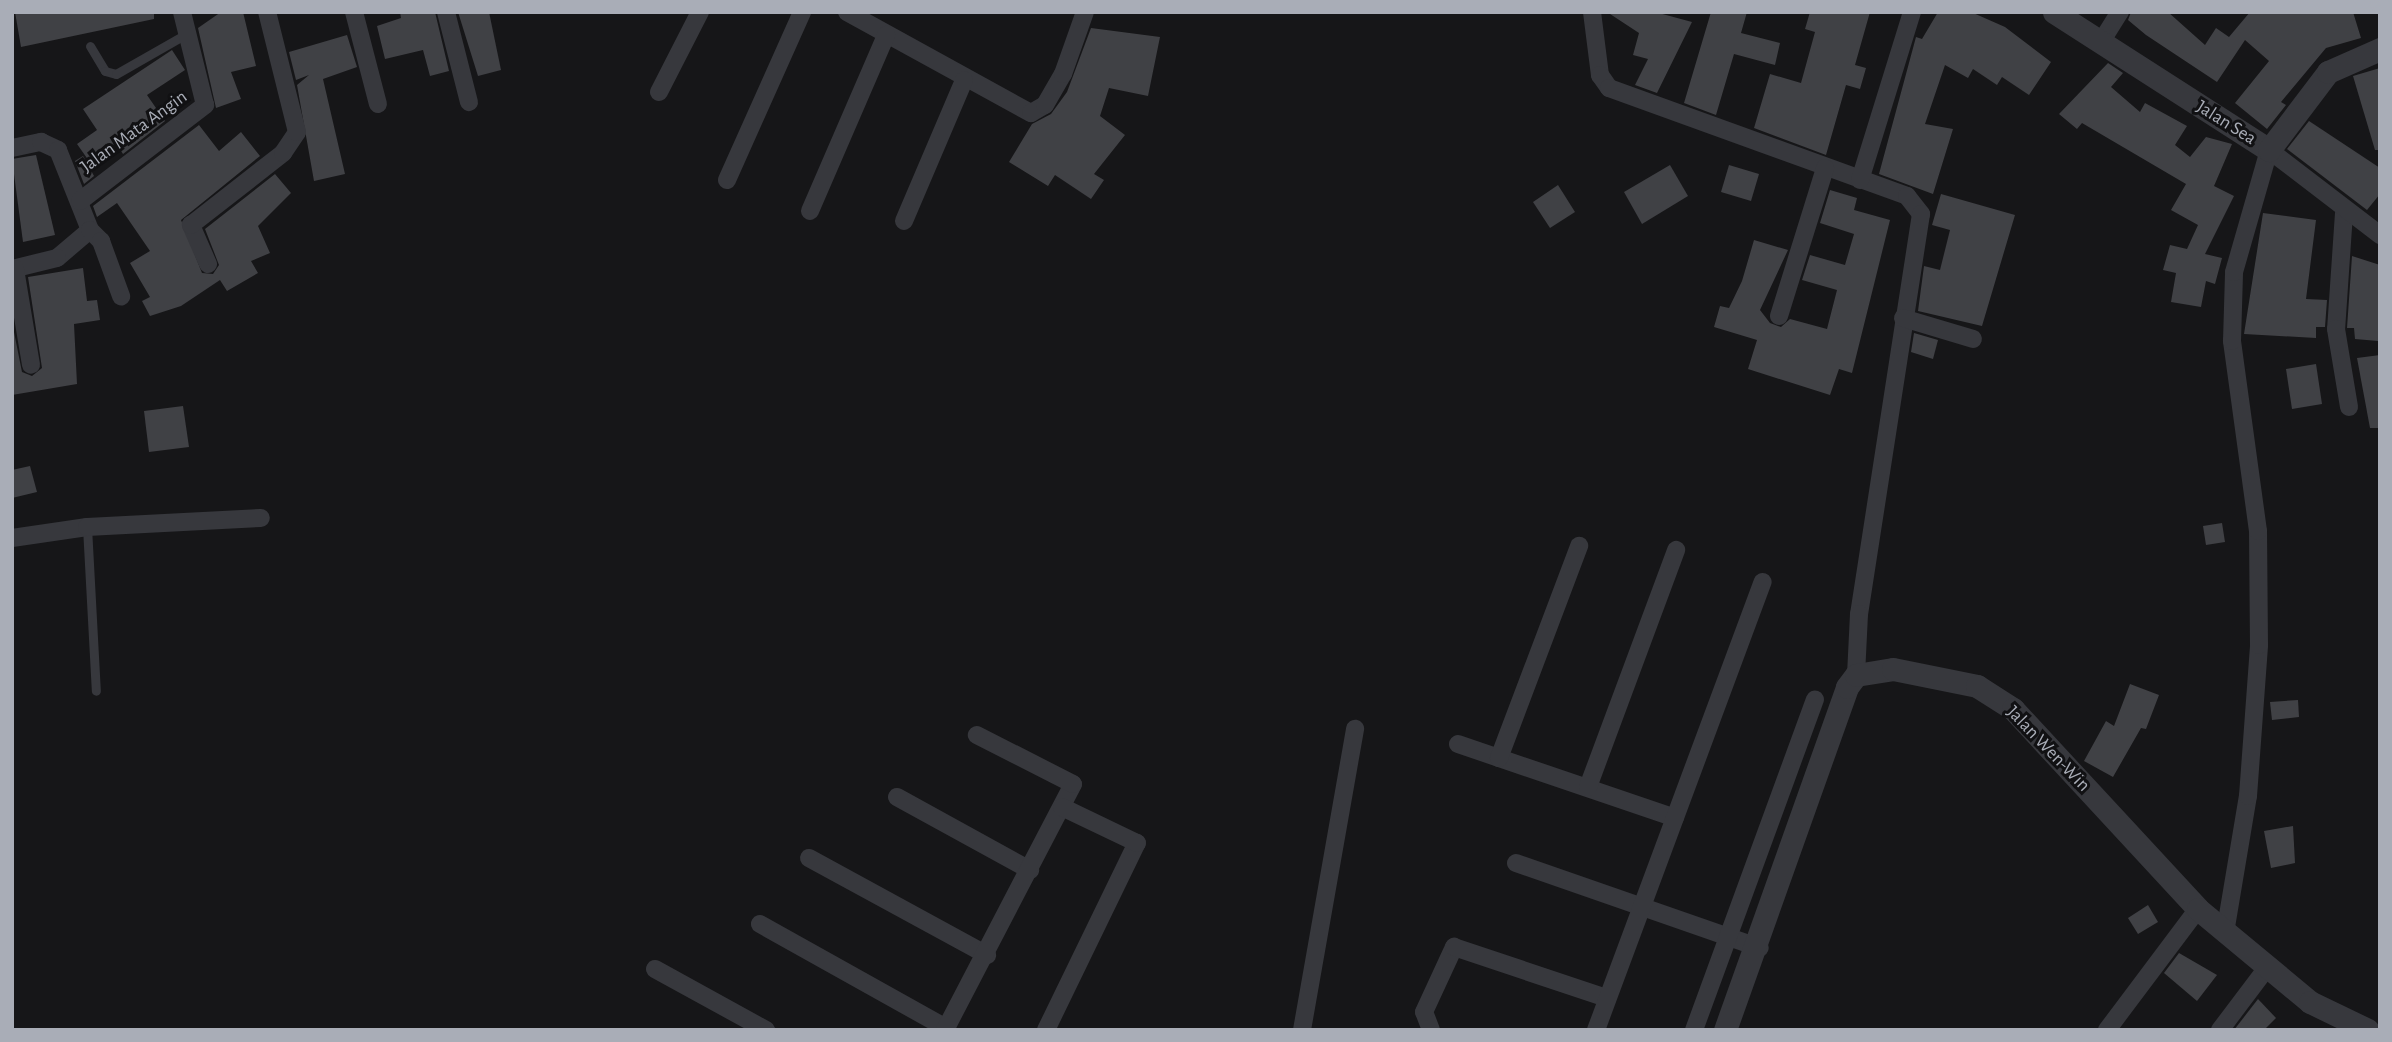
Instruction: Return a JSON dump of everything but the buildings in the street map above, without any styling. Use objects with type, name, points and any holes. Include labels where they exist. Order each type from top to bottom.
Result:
[{"type":"street","name":"Jalan Mata Angin","points":[[80,201],[205,105],[182,12]]},
{"type":"street","points":[[208,264],[191,225],[283,153],[297,132],[267,12]]},
{"type":"street","points":[[354,12],[378,104]]},
{"type":"street","points":[[446,12],[469,102]]},
{"type":"street","points":[[659,92],[700,12]]},
{"type":"street","points":[[727,180],[802,12]]},
{"type":"street","points":[[847,12],[964,80],[1038,111],[1063,74],[1085,12]]},
{"type":"street","points":[[1592,12],[1600,75],[1609,88],[1907,196],[1921,214],[1859,614],[1856,675],[1839,708],[1760,948],[1726,1030]]},
{"type":"street","points":[[1860,180],[1912,12]]},
{"type":"street","name":"Jalan Sea","points":[[2054,12],[2269,150],[2328,72],[2380,49]]},
{"type":"street","points":[[2101,42],[2120,12]]},
{"type":"street","points":[[810,211],[886,35]]},
{"type":"street","points":[[904,221],[964,80]]},
{"type":"street","points":[[12,148],[51,143],[80,201],[90,230],[101,241],[121,296]]},
{"type":"street","points":[[2225,933],[2248,796],[2259,645],[2258,531],[2232,341],[2234,272],[2269,150],[2344,213],[2380,236]]},
{"type":"street","points":[[1779,316],[1825,168]]},
{"type":"street","points":[[2344,213],[2336,329],[2349,407]]},
{"type":"street","points":[[31,365],[14,269],[57,258],[90,230]]},
{"type":"street","points":[[1903,317],[1973,339]]},
{"type":"street","points":[[12,538],[87,527],[261,518]]},
{"type":"street","points":[[1499,758],[1579,545]]},
{"type":"street","points":[[1588,787],[1676,550]]},
{"type":"street","points":[[1596,1030],[1763,582]]},
{"type":"street","name":"Jalan Wen-Win","points":[[1856,675],[1893,669],[1930,675],[1977,686],[2013,709],[2199,909],[2225,933],[2266,969],[2310,1002],[2368,1030]]},
{"type":"street","points":[[1694,1030],[1815,699]]},
{"type":"street","points":[[1302,1030],[1355,729]]},
{"type":"street","points":[[760,923],[946,1029],[987,955],[1073,784],[977,735]]},
{"type":"street","points":[[1458,744],[1675,818]]},
{"type":"street","points":[[897,797],[1030,870]]},
{"type":"street","points":[[1046,1030],[1137,844],[1062,807]]},
{"type":"street","points":[[809,858],[987,955]]},
{"type":"street","points":[[1516,863],[1643,904],[1760,948]]},
{"type":"street","points":[[2107,1030],[2199,909]]},
{"type":"street","points":[[1431,1030],[1424,1012],[1454,947],[1606,998]]},
{"type":"street","points":[[655,969],[766,1030]]},
{"type":"street","points":[[2220,1030],[2266,969]]},
{"type":"lane","points":[[90,46],[105,71],[116,74],[188,33]]},
{"type":"lane","points":[[87,527],[96,691]]}]
